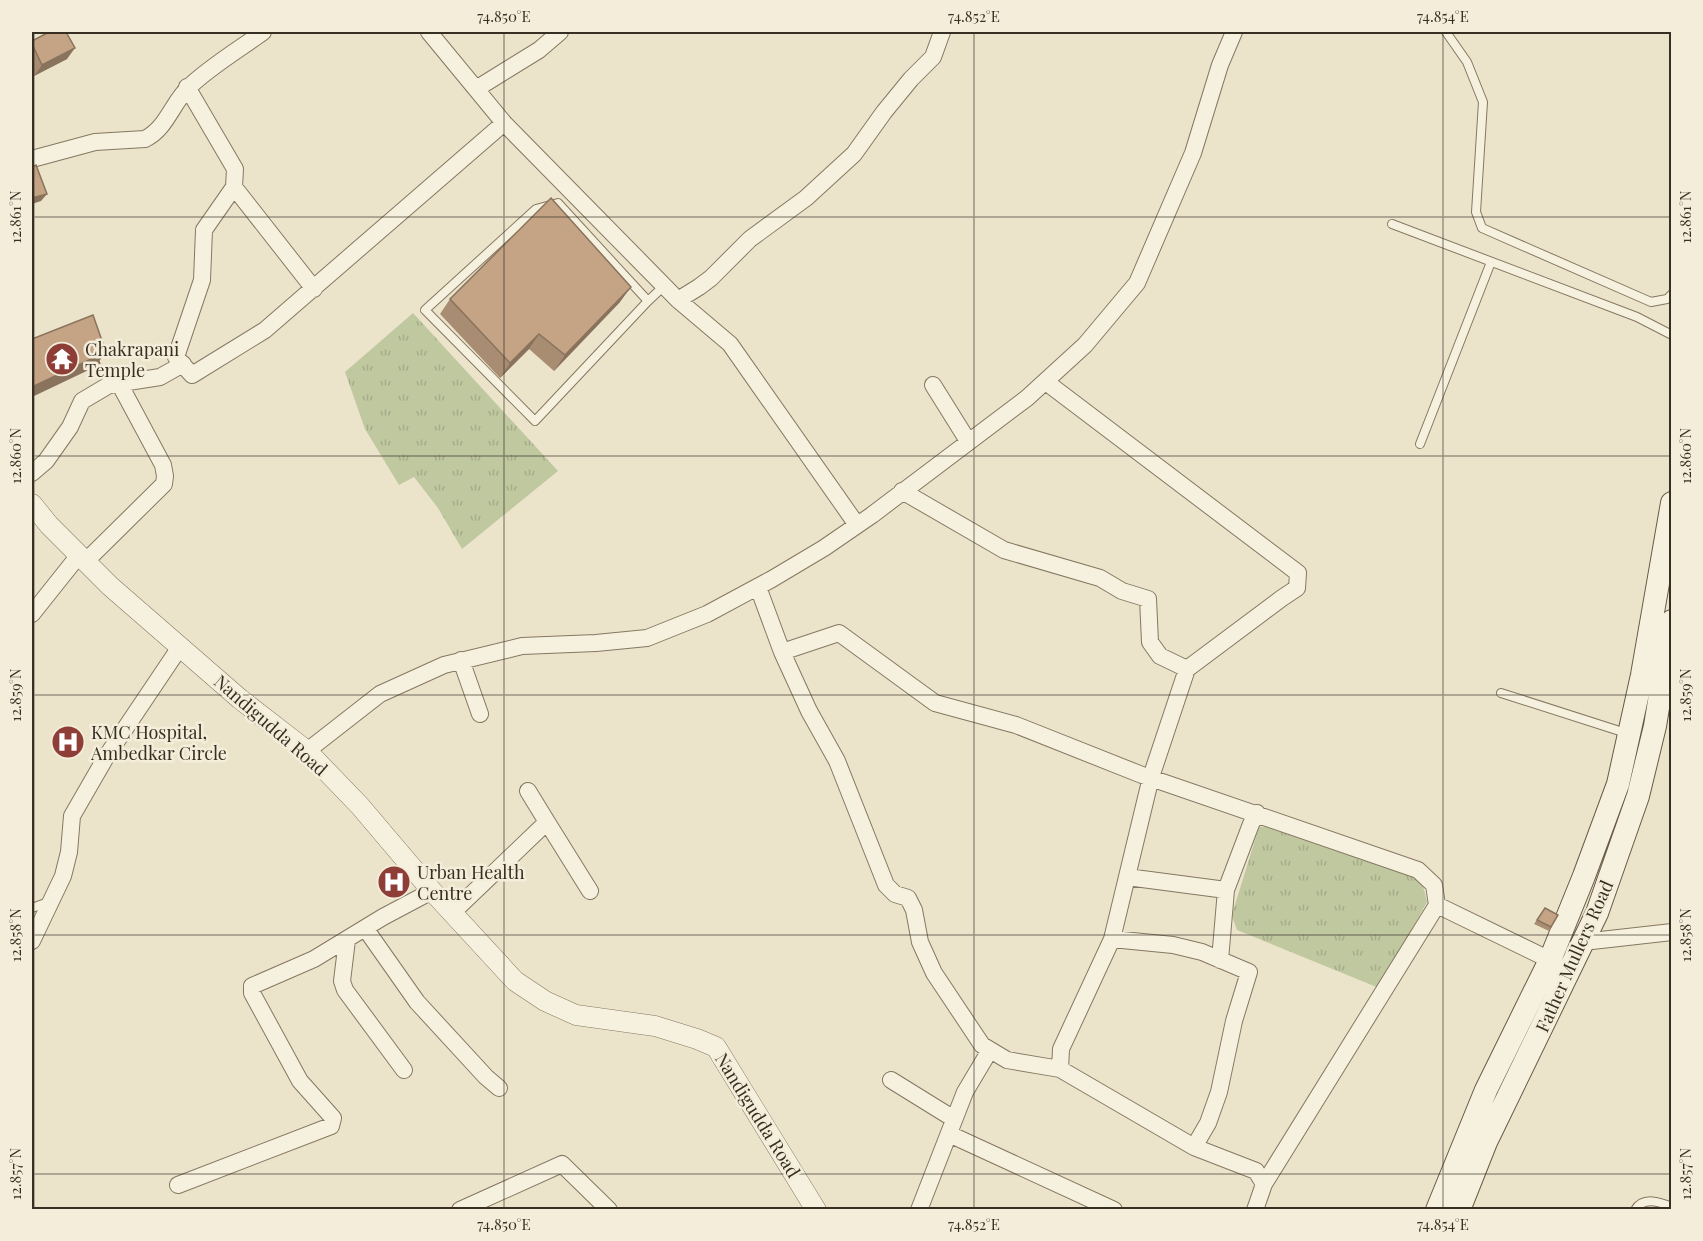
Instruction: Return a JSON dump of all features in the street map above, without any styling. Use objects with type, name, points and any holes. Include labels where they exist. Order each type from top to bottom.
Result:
[{"type":"main road","points":[[1437,1209],[1486,1090],[1550,960],[1618,784],[1642,675],[1671,503]]},
{"type":"main road","name":"Father Mullers Road","points":[[1459,1209],[1486,1142],[1597,913],[1638,796],[1655,726],[1671,621]]},
{"type":"street","points":[[32,159],[95,142],[145,139],[161,128],[187,87],[263,32]]},
{"type":"street","points":[[429,32],[504,123],[678,300],[730,344],[857,525]]},
{"type":"street","points":[[476,89],[539,50],[560,32]]},
{"type":"street","points":[[678,300],[699,288],[750,239],[806,198],[854,154],[889,105],[933,57],[942,32]]},
{"type":"street","points":[[307,751],[380,694],[427,671],[461,660],[522,646],[647,638],[707,614],[811,556],[857,525],[1046,382],[1085,345],[1137,283],[1193,153],[1220,65],[1234,32]]},
{"type":"street","points":[[187,87],[235,170],[234,188],[204,230],[201,280],[176,357],[192,375],[265,330],[504,123]]},
{"type":"street","points":[[234,188],[314,289]]},
{"type":"street","points":[[32,474],[46,462],[70,427],[82,401],[114,384],[160,376],[183,364]]},
{"type":"street","points":[[1046,382],[1298,573],[1297,588],[1187,669],[1151,777],[1112,939],[1060,1049],[1060,1069]]},
{"type":"street","points":[[32,614],[82,559],[164,484],[163,465],[114,384]]},
{"type":"street","points":[[933,385],[969,441]]},
{"type":"street","points":[[903,491],[1004,550],[1100,578],[1122,591],[1148,599],[1150,642],[1160,656],[1187,669]]},
{"type":"street","name":"Nandigudda Road","points":[[32,504],[49,525],[110,586],[240,699],[307,751],[360,806],[432,891],[516,981],[545,1001],[576,1015],[655,1026],[716,1047],[815,1209]]},
{"type":"street","points":[[758,587],[809,711],[837,761],[886,885],[895,894],[908,898],[914,910],[920,942],[934,973],[982,1045],[1007,1060],[1060,1069],[1194,1147],[1256,1171],[1264,1184]]},
{"type":"street","points":[[783,652],[839,633],[935,703],[1016,724],[1151,777],[1418,870],[1434,885],[1437,906],[1264,1184],[1255,1209]]},
{"type":"street","points":[[32,941],[63,876],[69,852],[72,816],[106,757],[180,647]]},
{"type":"street","points":[[461,660],[480,714]]},
{"type":"street","points":[[528,791],[590,891]]},
{"type":"street","points":[[1220,960],[1226,890],[1257,813]]},
{"type":"street","points":[[452,913],[547,822]]},
{"type":"street","points":[[1126,877],[1226,890]]},
{"type":"street","points":[[178,1185],[331,1126],[333,1118],[300,1081],[251,989],[254,984],[314,959],[432,891]]},
{"type":"street","points":[[1437,906],[1550,960]]},
{"type":"street","points":[[365,928],[417,1002],[486,1077],[499,1088]]},
{"type":"street","points":[[1583,942],[1671,932]]},
{"type":"street","points":[[1112,939],[1173,945],[1202,952],[1249,972],[1234,1021],[1209,1123],[1194,1147]]},
{"type":"street","points":[[347,940],[342,981],[345,990],[404,1070]]},
{"type":"street","points":[[919,1209],[965,1092],[990,1050]]},
{"type":"street","points":[[891,1080],[951,1126],[1114,1209]]},
{"type":"street","points":[[460,1209],[562,1164],[609,1209]]},
{"type":"lane","points":[[1446,32],[1467,62],[1483,102],[1476,212],[1482,228],[1651,302],[1667,299],[1671,294]]},
{"type":"lane","points":[[648,301],[558,203],[536,209],[425,310],[535,421],[664,286]]},
{"type":"lane","points":[[1392,224],[1637,317],[1671,335]]},
{"type":"lane","points":[[1420,444],[1491,262]]},
{"type":"lane","points":[[1501,693],[1629,734]]},
{"type":"lane","points":[[32,908],[51,901]]},
{"type":"lane","points":[[1635,1209],[1647,1201],[1659,1202],[1671,1207]]},
{"type":"path","points":[[95,354],[114,384]]},
{"type":"green space","points":[[413,313],[558,471],[462,549],[438,508],[414,477],[399,485],[365,429],[345,372]]},
{"type":"green space","points":[[1276,826],[1421,878],[1427,902],[1379,988],[1237,930],[1233,911],[1259,827]]},
{"type":"building","points":[[49,32],[66,32],[75,48],[42,65],[32,41]]},
{"type":"building","points":[[36,165],[47,194],[32,198],[32,167]]},
{"type":"building","points":[[551,198],[631,287],[565,355],[539,334],[510,363],[450,299]]},
{"type":"building","name":"Chakrapani Temple","points":[[93,315],[106,352],[32,387],[32,339]]},
{"type":"building","points":[[1545,908],[1558,915],[1551,927],[1537,920]]},
{"type":"place","name":"Chakrapani Temple","points":[[62,359]]},
{"type":"place","name":"KMC Hospital, Ambedkar Circle","points":[[68,742]]},
{"type":"place","name":"Urban Health Centre","points":[[394,882]]}]
